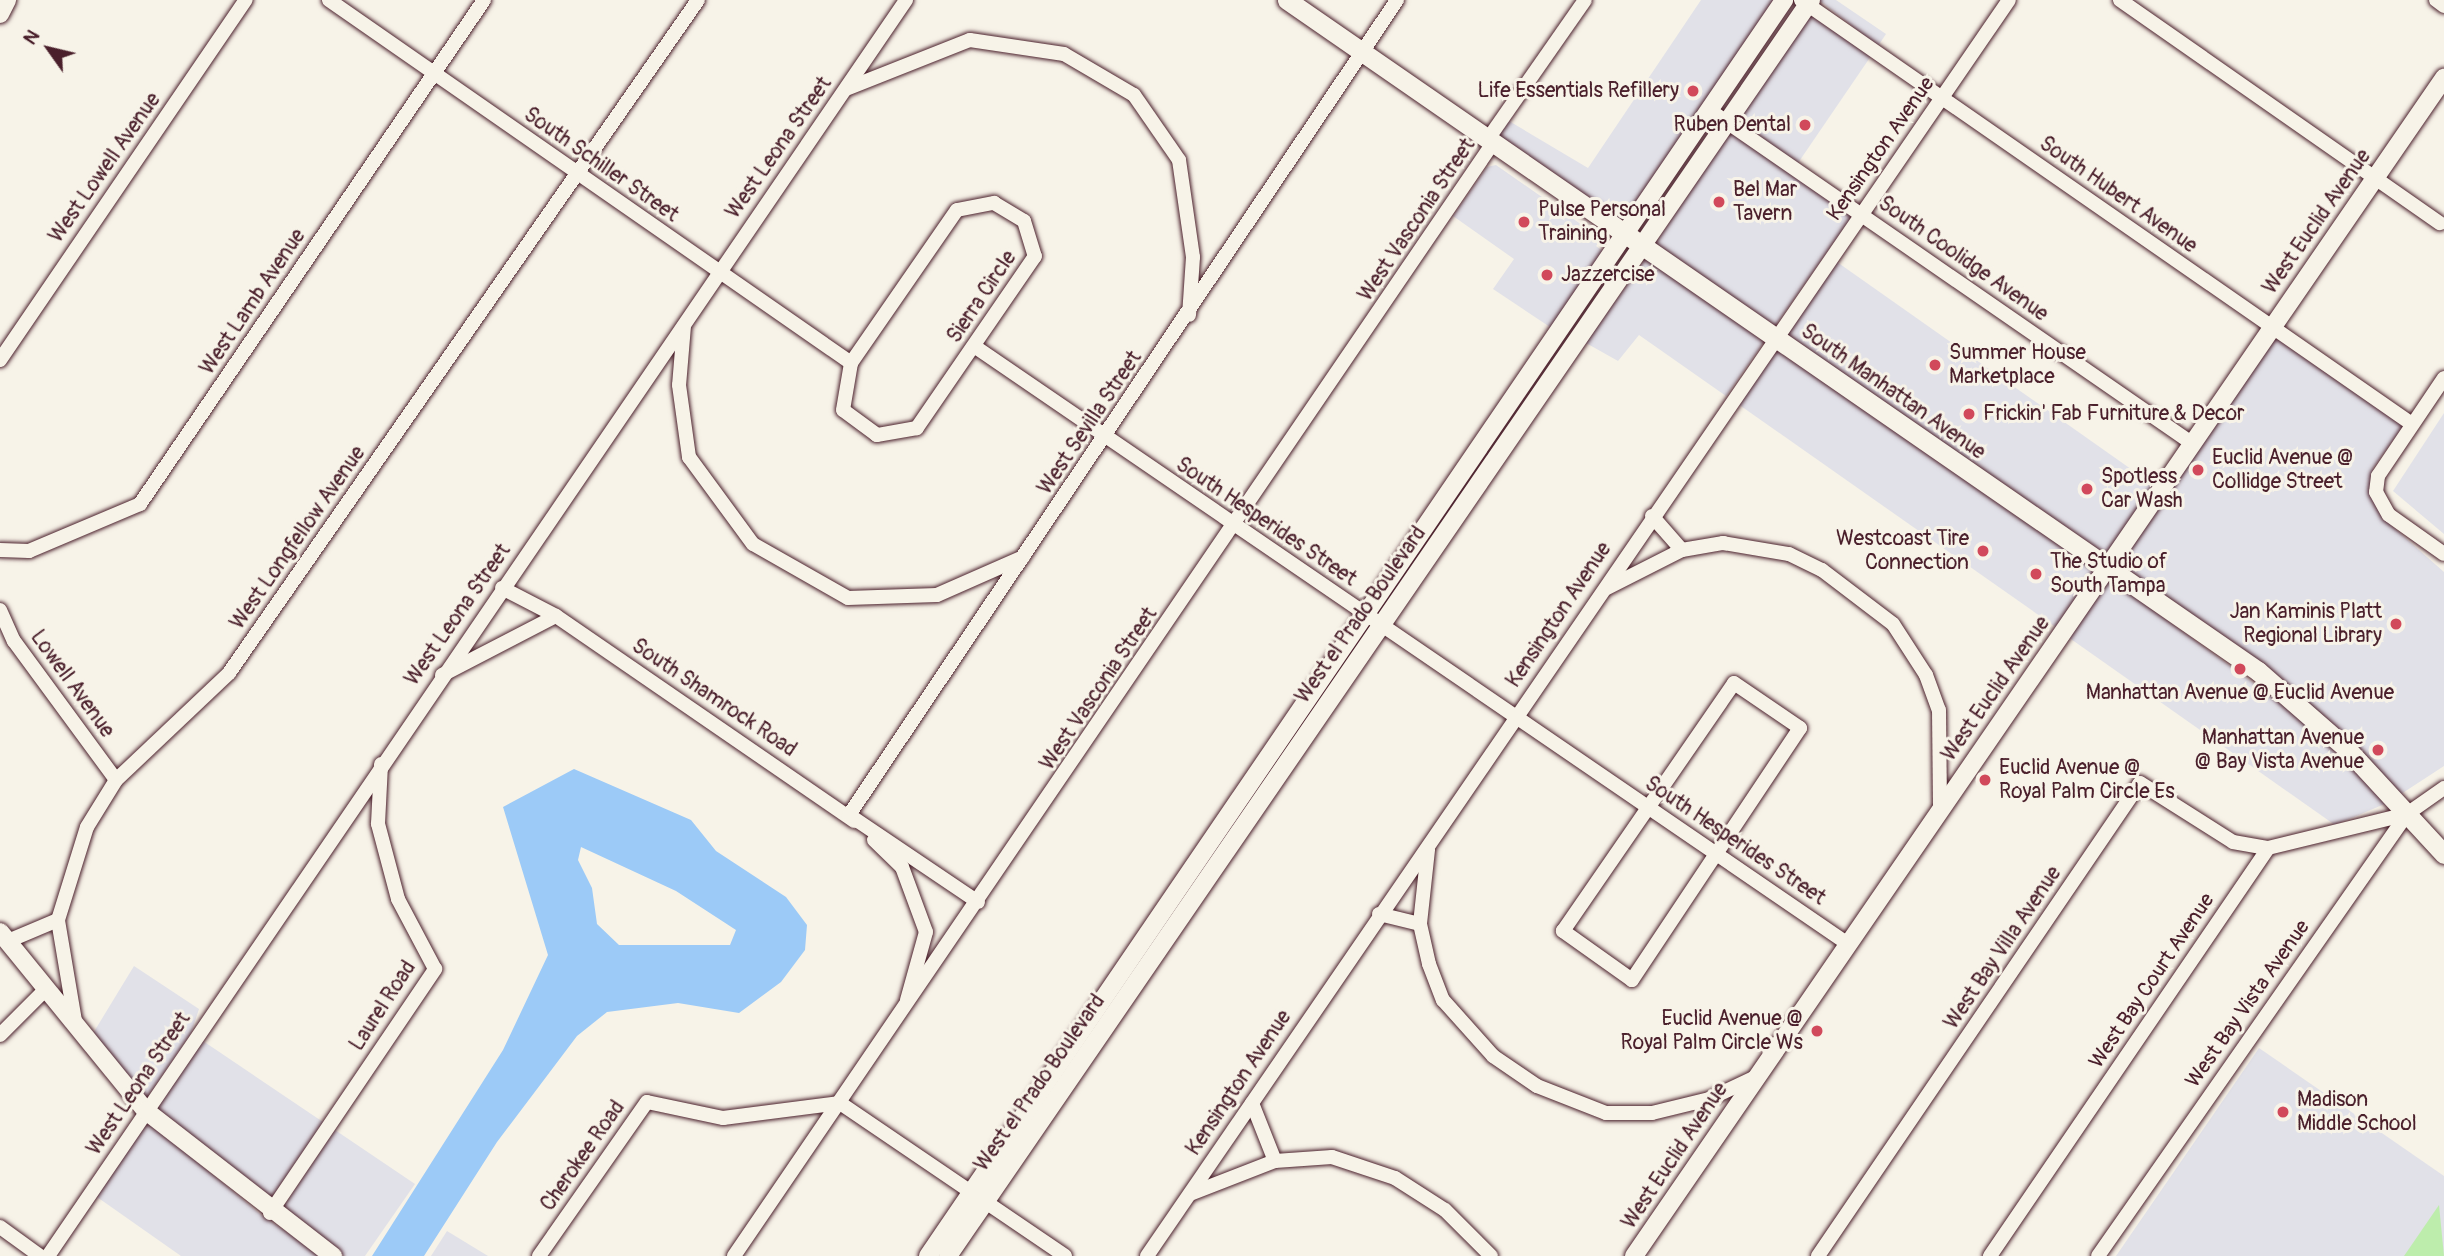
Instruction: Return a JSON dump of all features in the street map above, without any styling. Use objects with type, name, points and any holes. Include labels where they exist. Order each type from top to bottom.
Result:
[{"type":"main road","name":"South Manhattan Avenue","points":[[1287,0],[1624,236],[2258,671],[2347,749],[2444,854]]},
{"type":"street","points":[[0,14],[7,0]]},
{"type":"street","name":"West Lowell Avenue","points":[[0,360],[246,0]]},
{"type":"street","name":"South Schiller Street","points":[[329,0],[851,363]]},
{"type":"street","name":"West Lamb Avenue","points":[[0,550],[29,551],[140,504],[484,0]]},
{"type":"street","name":"West Longfellow Avenue","points":[[76,1025],[58,920],[87,827],[116,780],[229,673],[580,175],[698,0]]},
{"type":"street","name":"West Leona Street","points":[[48,1256],[381,763],[906,0]]},
{"type":"street","name":"West Sevilla Street","points":[[849,815],[1189,316],[1397,0]]},
{"type":"street","name":"West Vasconia Street","points":[[734,1256],[1236,527],[1585,0]]},
{"type":"street","name":"West el Prado Boulevard","points":[[1375,620],[1477,454],[1784,0]]},
{"type":"street","name":"Kensington Avenue","points":[[1147,1256],[1651,516],[2009,0]]},
{"type":"street","points":[[2120,0],[2440,223]]},
{"type":"street","points":[[2436,0],[2444,5]]},
{"type":"street","name":"West el Prado Boulevard","points":[[948,1256],[979,1197],[1108,991],[1244,808],[1375,620],[1493,465],[1644,249],[1806,2]]},
{"type":"street","name":"South Hubert Avenue","points":[[1806,2],[2412,424]]},
{"type":"street","points":[[846,89],[970,40],[1063,54],[1133,95],[1179,160],[1193,257],[1189,316]]},
{"type":"street","name":"West Euclid Avenue","points":[[1634,1256],[2444,78]]},
{"type":"street","name":"South Coolidge Avenue","points":[[1708,109],[2193,443]]},
{"type":"street","points":[[1665,173],[1686,185]]},
{"type":"street","name":"Sierra Circle","points":[[995,203],[1024,221],[1035,256],[917,428],[877,435],[843,410],[851,363],[957,210],[995,203]]},
{"type":"street","points":[[1583,297],[1601,310]]},
{"type":"street","points":[[684,324],[679,385],[689,457],[753,544],[848,598],[937,595],[1024,557]]},
{"type":"street","name":"South Hesperides Street","points":[[974,346],[1849,944]]},
{"type":"street","points":[[2444,378],[2378,476],[2376,492],[2389,515],[2444,554]]},
{"type":"street","points":[[1477,454],[1493,465]]},
{"type":"street","points":[[1651,516],[1682,550]]},
{"type":"street","points":[[1603,590],[1682,550],[1723,543],[1789,554],[1822,570],[1893,624],[1939,710],[1940,809]]},
{"type":"street","name":"South Shamrock Road","points":[[502,588],[556,615],[978,902]]},
{"type":"street","name":"Lowell Avenue","points":[[0,610],[14,641],[116,780]]},
{"type":"street","points":[[441,676],[556,615]]},
{"type":"street","points":[[1734,683],[1800,728],[1632,980],[1563,931],[1649,807],[1734,683]]},
{"type":"street","name":"Laurel Road","points":[[270,1213],[435,969],[398,899],[378,824],[381,763]]},
{"type":"street","name":"West Bay Villa Avenue","points":[[1818,1256],[2140,783],[2233,842],[2268,848]]},
{"type":"street","name":"West Bay Vista Avenue","points":[[2098,1256],[2407,814],[2444,788]]},
{"type":"street","name":"West el Prado Boulevard","points":[[928,1256],[979,1197],[1124,1001],[1244,808]]},
{"type":"street","points":[[2268,848],[2407,814]]},
{"type":"street","name":"South Shamrock Road","points":[[849,815],[902,867],[926,932],[904,1011]]},
{"type":"street","points":[[1429,845],[1420,924],[1443,1000],[1463,1028],[1493,1056],[1571,1103],[1606,1113],[1652,1113],[1709,1099],[1756,1077]]},
{"type":"street","name":"West Bay Court Avenue","points":[[1990,1256],[2268,848]]},
{"type":"street","points":[[1379,914],[1420,924]]},
{"type":"street","points":[[58,920],[4,937],[146,1111],[270,1213],[333,1256]]},
{"type":"street","points":[[0,1035],[46,989]]},
{"type":"street","points":[[1108,991],[1124,1001]]},
{"type":"street","name":"Cherokee Road","points":[[539,1256],[647,1102],[723,1118],[839,1103]]},
{"type":"street","points":[[839,1103],[1065,1256]]},
{"type":"street","points":[[1252,1103],[1275,1161]]},
{"type":"street","points":[[1188,1194],[1275,1161],[1332,1157],[1395,1178],[1445,1210],[1491,1256]]},
{"type":"street","points":[[0,1227],[40,1256]]},
{"type":"shaded area","points":[[1701,0],[1776,0],[1622,226],[1497,138],[1509,121],[1588,168]]},
{"type":"shaded area","points":[[1819,0],[1836,0],[1886,34],[1878,46]]},
{"type":"shaded area","points":[[1810,14],[1871,56],[1798,163],[1737,121]]},
{"type":"shaded area","points":[[1730,132],[1852,216],[1773,329],[1653,247]]},
{"type":"shaded area","points":[[1496,165],[1602,239],[1596,246],[1603,251],[1556,331],[1493,289],[1514,259],[1453,216],[1487,167]]},
{"type":"shaded area","points":[[1646,258],[1766,339],[1726,396],[1639,335],[1618,361],[1586,343]]},
{"type":"shaded area","points":[[1837,262],[2155,486],[2105,559],[1785,337]]},
{"type":"shaded area","points":[[2274,337],[2403,426],[2373,468],[2369,493],[2385,520],[2444,572],[2444,766],[2398,796],[2116,567]]},
{"type":"shaded area","points":[[1778,347],[2097,570],[2057,628],[1738,404]]},
{"type":"shaded area","points":[[2444,413],[2444,534],[2393,491]]},
{"type":"shaded area","points":[[2109,578],[2307,722],[2387,803],[2335,825],[2068,637]]},
{"type":"shaded area","points":[[134,966],[199,1009],[191,1033],[145,1100],[92,1035]]},
{"type":"shaded area","points":[[203,1041],[323,1122],[268,1203],[155,1111]]},
{"type":"shaded area","name":"Madison Middle School","points":[[2259,1048],[2444,1176],[2444,1256],[2116,1256]]},
{"type":"shaded area","points":[[148,1121],[261,1215],[322,1256],[181,1256],[97,1197]]},
{"type":"shaded area","points":[[335,1130],[415,1184],[365,1256],[344,1256],[280,1212]]},
{"type":"shaded area","points":[[447,1231],[488,1256],[431,1256]]},
{"type":"green space","points":[[2439,1205],[2444,1256],[2404,1256]]},
{"type":"water","points":[[574,769],[691,820],[716,851],[786,897],[807,925],[805,950],[781,982],[739,1013],[678,1003],[607,1012],[577,1036],[497,1142],[424,1256],[372,1256],[503,1050],[548,955],[503,807]],"holes":[[[581,847],[676,891],[736,930],[730,945],[619,945],[597,924],[592,888],[578,860]]]},
{"type":"place","name":"Life Essentials Refillery","points":[[1693,91]]},
{"type":"place","name":"Ruben Dental","points":[[1805,125]]},
{"type":"place","name":"Bel Mar Tavern","points":[[1719,202]]},
{"type":"place","name":"Pulse Personal Training","points":[[1524,222]]},
{"type":"place","name":"Jazzercise","points":[[1547,275]]},
{"type":"place","name":"Summer House Marketplace","points":[[1935,365]]},
{"type":"place","name":"Frickin' Fab Furniture & Decor","points":[[1969,414]]},
{"type":"place","name":"Euclid Avenue @ Collidge Street","points":[[2198,470]]},
{"type":"place","name":"Spotless Car Wash","points":[[2087,489]]},
{"type":"place","name":"Westcoast Tire Connection","points":[[1983,551]]},
{"type":"place","name":"The Studio of South Tampa","points":[[2036,574]]},
{"type":"place","name":"Jan Kaminis Platt Regional Library","points":[[2396,624]]},
{"type":"place","name":"Manhattan Avenue @ Euclid Avenue","points":[[2240,669]]},
{"type":"place","name":"Manhattan Avenue @ Bay Vista Avenue","points":[[2378,750]]},
{"type":"place","name":"Euclid Avenue @ Royal Palm Circle Es","points":[[1985,780]]},
{"type":"place","name":"Euclid Avenue @ Royal Palm Circle Ws","points":[[1817,1031]]},
{"type":"place","name":"Madison Middle School","points":[[2283,1112]]}]
